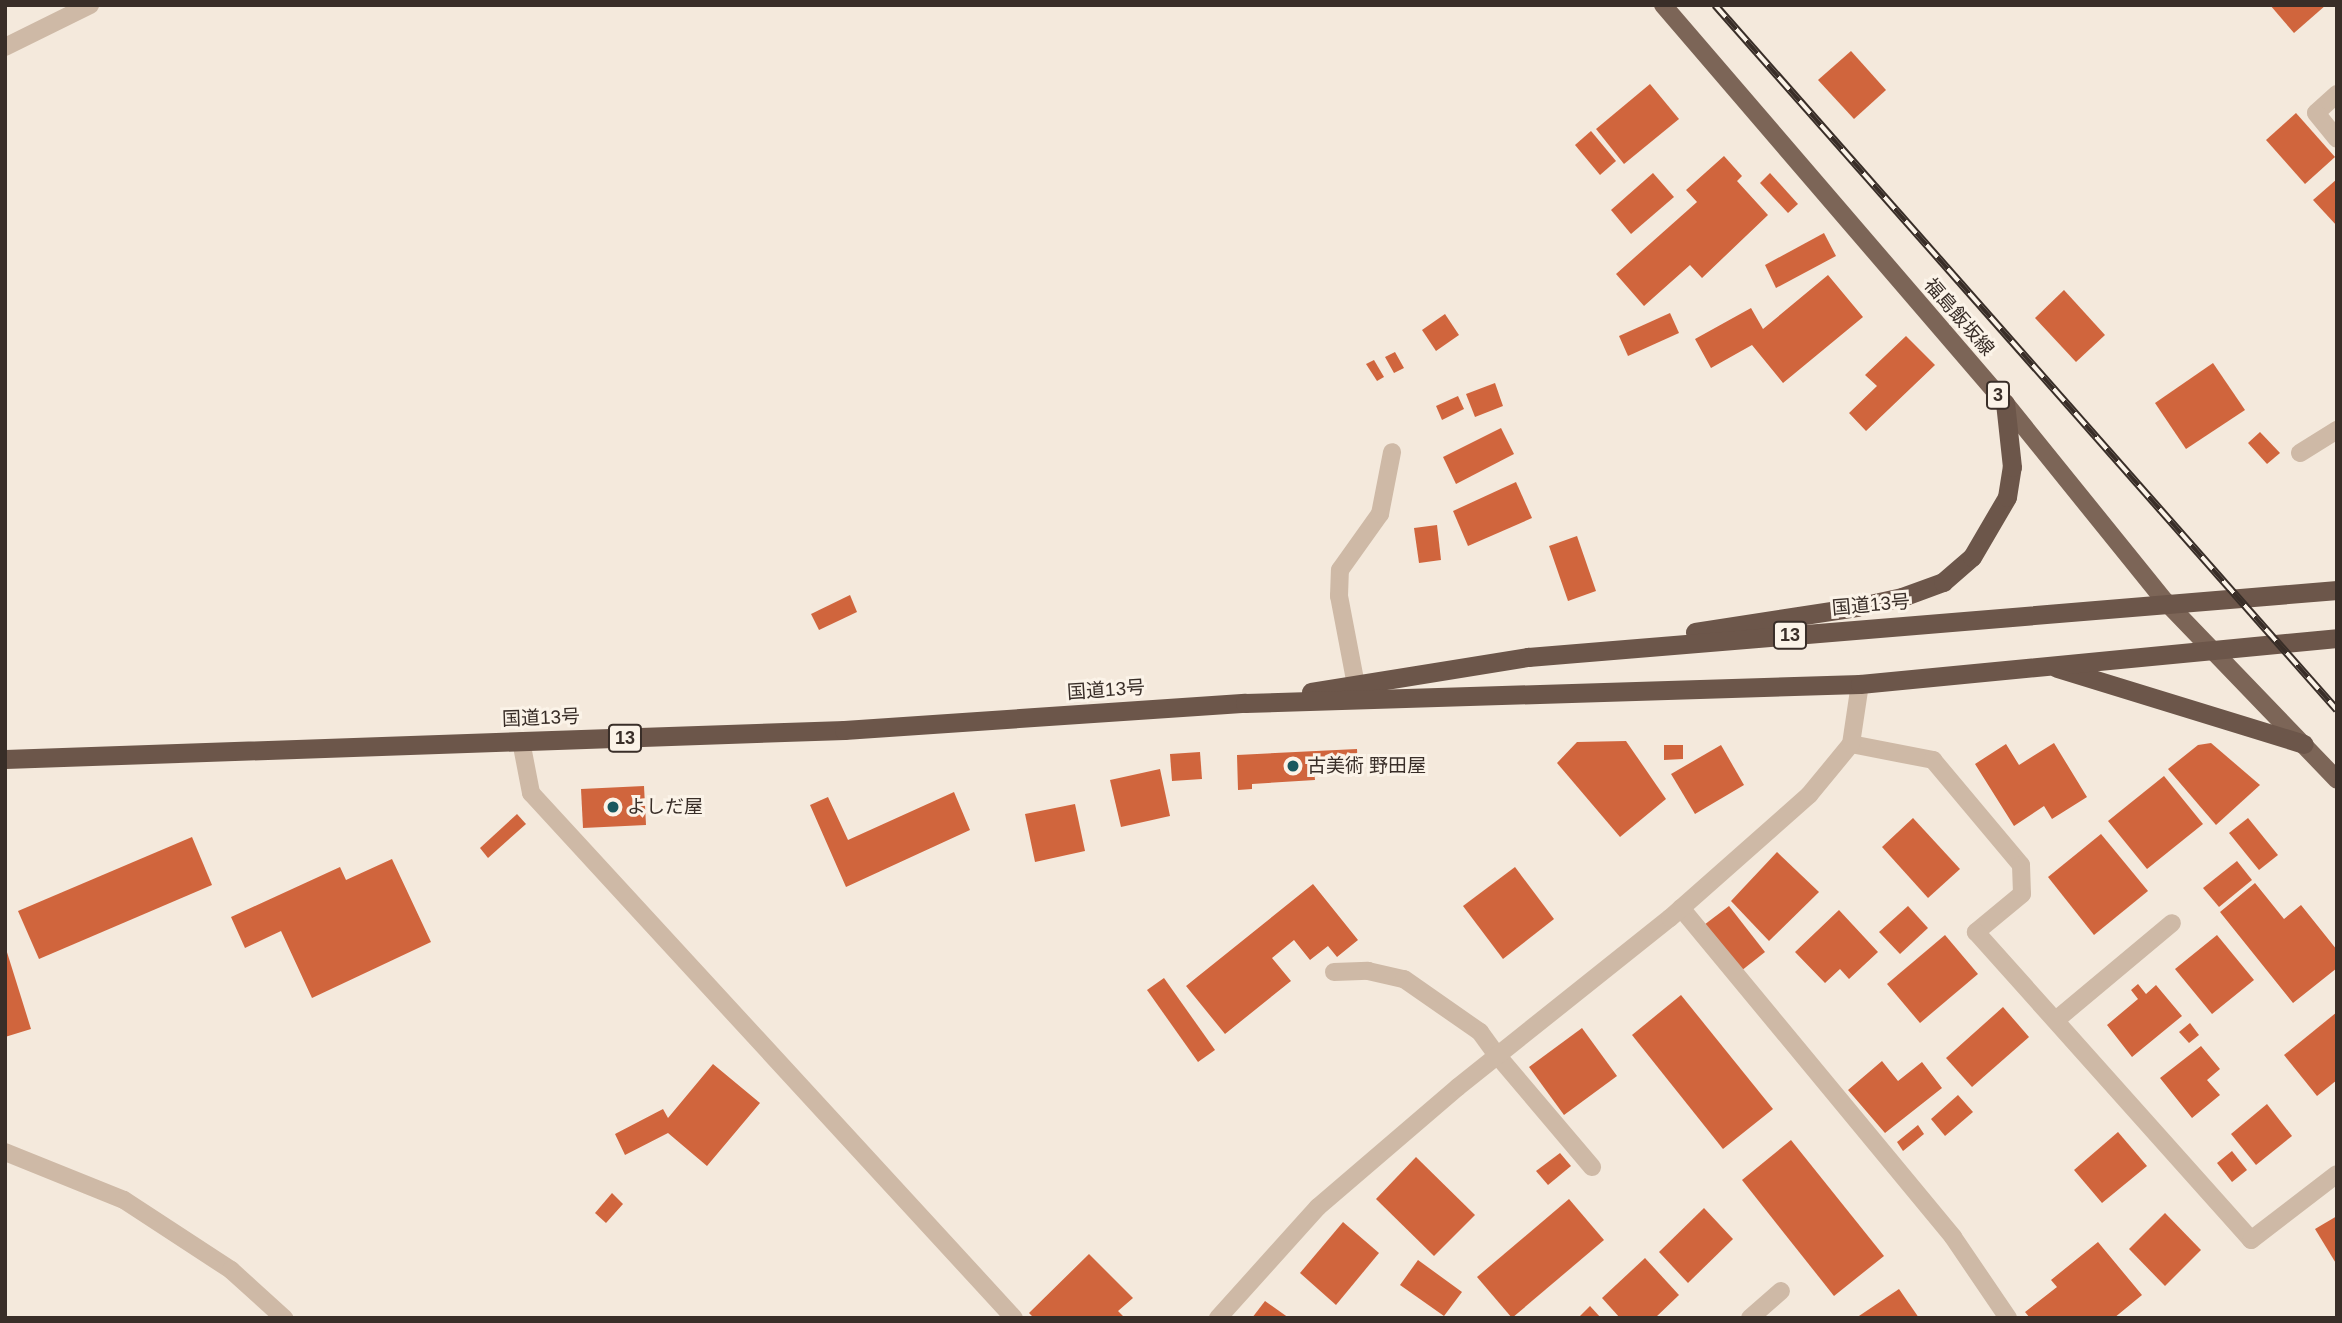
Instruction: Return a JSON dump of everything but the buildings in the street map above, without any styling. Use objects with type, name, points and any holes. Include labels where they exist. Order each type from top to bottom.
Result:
[{"type":"highway","points":[[1528,657],[1856,607],[1902,597],[1942,582],[1972,557],[2007,496],[2012,467],[2006,403]]},
{"type":"highway","name":"国道13号","points":[[1245,703],[1528,657],[2165,601],[2238,600],[2337,590]]},
{"type":"highway","name":"国道13号","points":[[5,759],[844,730],[1245,703],[1860,684],[2042,664],[2337,638]]},
{"type":"highway","points":[[2042,664],[2115,682],[2304,744]]},
{"type":"main road","name":"福島飯坂線","points":[[1663,5],[2006,403],[2165,601],[2208,649],[2337,780]]},
{"type":"street","points":[[5,47],[90,5]]},
{"type":"street","points":[[2337,94],[2316,113],[2337,139]]},
{"type":"street","points":[[2300,453],[2337,430]]},
{"type":"street","points":[[1356,685],[1339,596],[1340,570],[1380,514],[1392,452]]},
{"type":"street","points":[[1219,1318],[1318,1207],[1497,1055],[1681,908],[1809,794],[1851,744],[1860,684]]},
{"type":"street","points":[[521,741],[531,793],[1014,1318]]},
{"type":"street","points":[[1851,744],[1933,760],[2021,865],[2022,894],[1976,932],[2251,1240],[2337,1174]]},
{"type":"street","points":[[1681,908],[1953,1237],[2008,1318]]},
{"type":"street","points":[[2056,1020],[2172,923]]},
{"type":"street","points":[[1334,972],[1368,971],[1404,979],[1480,1032],[1592,1167]]},
{"type":"street","points":[[5,1152],[124,1200],[231,1270],[284,1318]]},
{"type":"street","points":[[1750,1318],[1781,1291]]},
{"type":"railway","points":[[1715,5],[2337,710]]},
{"type":"place","name":"古美術 野田屋","points":[[1293,766]]},
{"type":"place","name":"よしだ屋","points":[[613,807]]}]
